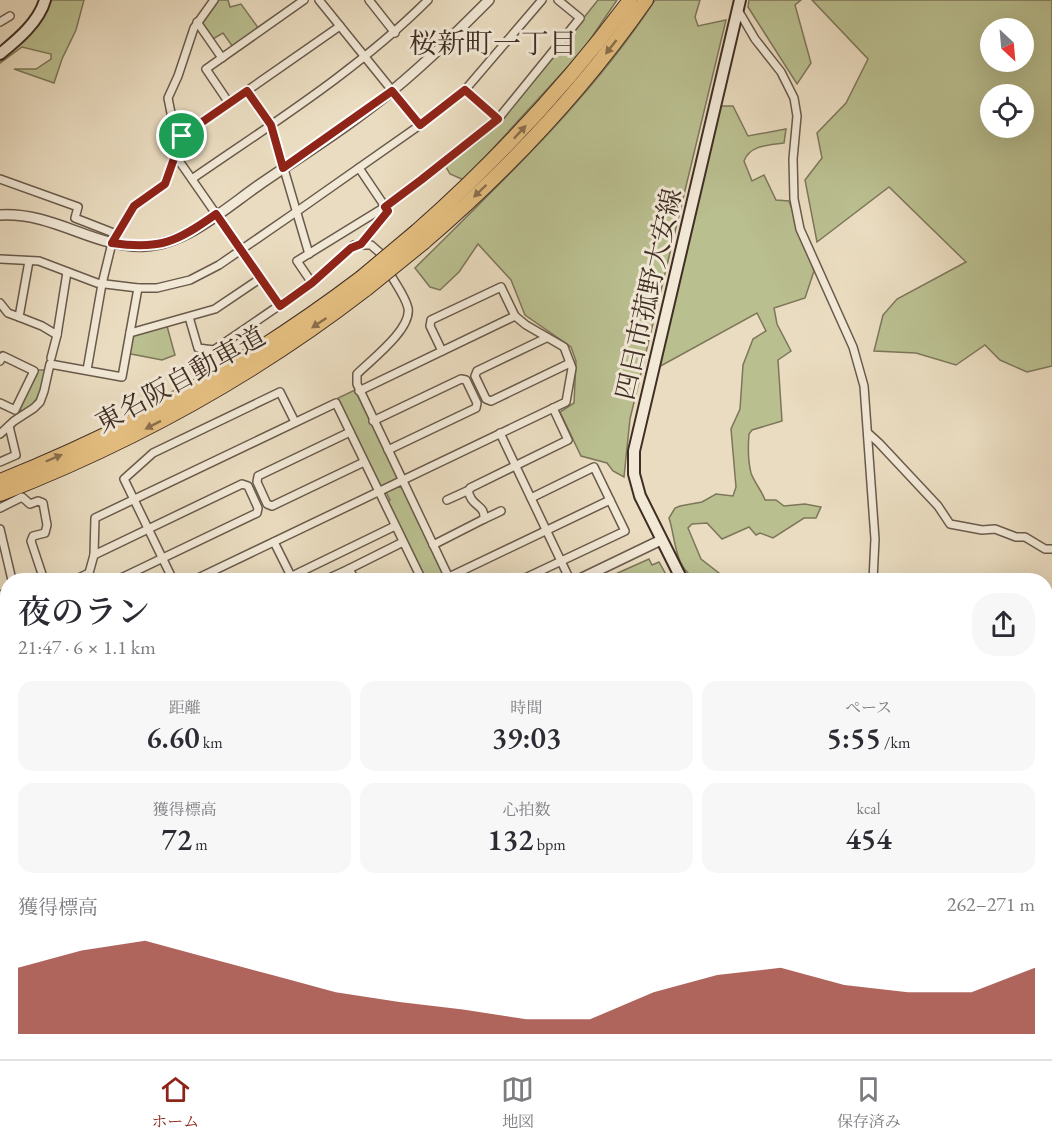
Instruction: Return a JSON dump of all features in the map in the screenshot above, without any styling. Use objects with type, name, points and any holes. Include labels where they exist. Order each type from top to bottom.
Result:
[{"type":"highway","name":"東名阪自動車道","points":[[420,236],[545,106],[630,0]]},
{"type":"highway","name":"東名阪自動車道","points":[[0,494],[110,447],[205,398],[270,357],[420,236],[474,197],[539,131],[597,64],[646,0]]},
{"type":"highway","name":"東名阪自動車道","points":[[0,481],[103,436],[198,387],[364,283]]},
{"type":"main road","points":[[0,54],[21,36],[43,7],[45,0]]},
{"type":"main road","name":"四日市菰野大安線","points":[[678,573],[640,496],[634,474],[634,451],[739,3]]},
{"type":"street","points":[[182,136],[172,118],[168,98],[197,22],[214,0]]},
{"type":"street","points":[[229,104],[206,69],[304,0]]},
{"type":"street","points":[[319,0],[420,125]]},
{"type":"street","points":[[370,0],[395,33]]},
{"type":"street","points":[[192,179],[365,57],[395,33],[428,0]]},
{"type":"street","points":[[0,215],[33,216],[112,243],[146,246],[163,243],[189,233],[392,91],[441,48],[489,0]]},
{"type":"street","points":[[0,259],[39,261],[102,284],[138,288],[157,288],[190,280],[219,265],[296,212],[420,125],[465,90],[542,0]]},
{"type":"street","points":[[312,283],[297,261],[385,207],[498,119],[579,18],[558,0]]},
{"type":"street","points":[[739,3],[755,39],[781,72],[794,98],[797,116],[794,199],[800,229],[853,347],[864,386],[875,539],[873,573]]},
{"type":"street","points":[[0,22],[10,16]]},
{"type":"street","points":[[197,22],[222,58]]},
{"type":"street","points":[[87,370],[102,284],[112,243],[134,206],[165,184],[182,136],[340,26]]},
{"type":"street","points":[[465,90],[498,119]]},
{"type":"street","points":[[247,91],[271,125],[309,254]]},
{"type":"street","points":[[175,155],[280,306]]},
{"type":"street","points":[[359,168],[388,211],[361,244]]},
{"type":"street","points":[[0,179],[78,207],[75,218],[116,234]]},
{"type":"street","points":[[189,316],[198,348],[214,350],[312,283],[351,248],[361,244],[371,245],[379,252],[408,312],[406,324],[400,332],[357,374],[358,391],[446,573]]},
{"type":"street","points":[[19,317],[29,261]]},
{"type":"street","points":[[51,358],[67,272]]},
{"type":"street","points":[[130,333],[215,309],[261,278]]},
{"type":"street","points":[[209,573],[566,402],[568,397],[572,368],[564,347],[546,338],[515,316],[501,286],[431,320],[430,326],[442,351]]},
{"type":"street","points":[[0,435],[40,402],[51,364],[122,376],[138,288]]},
{"type":"street","points":[[0,303],[8,313],[42,326],[57,335]]},
{"type":"street","points":[[358,391],[515,316]]},
{"type":"street","points":[[486,399],[476,376],[477,371],[546,338]]},
{"type":"street","points":[[0,361],[3,356],[34,371],[15,410],[0,403]]},
{"type":"street","points":[[477,403],[486,399],[491,400],[570,363]]},
{"type":"street","points":[[373,421],[461,379],[466,380],[476,376]]},
{"type":"street","points":[[388,450],[476,408],[477,403],[466,380]]},
{"type":"street","points":[[170,573],[124,478],[153,453],[280,392],[295,422]]},
{"type":"street","points":[[89,573],[94,555],[95,518],[336,403],[418,573]]},
{"type":"street","points":[[447,500],[568,440],[553,408]]},
{"type":"street","points":[[0,462],[16,455],[9,426]]},
{"type":"street","points":[[267,504],[257,482],[258,476],[350,432]]},
{"type":"street","points":[[500,433],[567,573]]},
{"type":"street","points":[[868,434],[938,506],[950,524],[982,530],[995,529],[1016,537],[1025,537],[1046,549],[1052,549]]},
{"type":"street","points":[[258,508],[267,504],[272,506],[364,462]]},
{"type":"street","points":[[531,498],[594,467],[625,531],[536,573]]},
{"type":"street","points":[[94,555],[242,484],[248,486],[257,482]]},
{"type":"street","points":[[132,573],[257,513],[258,508],[248,486]]},
{"type":"street","points":[[469,490],[473,502],[480,505],[485,514],[484,519]]},
{"type":"street","points":[[0,508],[22,497],[30,504],[38,501],[43,503],[47,525],[45,533],[33,536],[32,541],[42,573]]},
{"type":"street","points":[[461,573],[610,500]]},
{"type":"street","points":[[433,545],[501,511]]},
{"type":"street","points":[[304,573],[395,526]]},
{"type":"street","points":[[0,529],[10,573]]},
{"type":"street","points":[[593,573],[661,540]]},
{"type":"street","points":[[274,542],[289,573]]},
{"type":"street","points":[[340,573],[403,542]]},
{"type":"street","points":[[349,569],[351,573]]},
{"type":"green space","points":[[51,0],[84,0],[76,30],[62,59],[54,83],[14,69],[36,69],[51,59],[51,54],[22,47],[0,63],[0,59],[24,39]]},
{"type":"green space","points":[[217,0],[228,0],[230,7],[241,4],[259,29],[233,47],[223,33],[211,40],[199,24]]},
{"type":"green space","points":[[598,0],[617,0],[583,50],[464,180],[450,174],[446,167],[501,121]]},
{"type":"green space","points":[[655,0],[700,0],[695,17],[698,26],[726,20],[630,419],[624,477],[613,471],[607,463],[581,456],[560,412],[574,403],[576,361],[571,347],[525,315],[511,280],[478,244],[459,272],[440,290],[430,287],[415,268],[572,107],[602,73]]},
{"type":"green space","points":[[749,0],[801,0],[795,5],[811,63],[797,84],[748,7]]},
{"type":"green space","points":[[812,0],[1052,0],[1052,366],[1027,372],[1000,360],[985,345],[956,365],[916,353],[874,351],[883,315],[897,299],[966,262],[889,187],[817,242],[805,180],[822,158],[817,133],[846,103],[868,59]]},
{"type":"green space","points":[[719,106],[733,106],[748,136],[786,129],[784,143],[755,149],[744,161],[752,181],[764,175],[776,200],[789,201],[814,271],[805,298],[774,308],[777,324],[791,351],[778,360],[782,421],[752,430],[749,434],[749,464],[751,473],[765,500],[776,500],[784,506],[805,504],[821,507],[816,518],[804,518],[773,538],[760,533],[756,535],[749,527],[722,539],[707,523],[692,524],[688,528],[701,559],[719,573],[688,573],[677,554],[669,518],[675,508],[680,506],[702,502],[716,494],[733,496],[736,487],[731,429],[740,409],[743,365],[753,339],[766,331],[757,313],[657,368]]},
{"type":"green space","points":[[167,326],[175,355],[162,360],[129,352],[134,335]]},
{"type":"green space","points":[[37,370],[45,370],[41,388],[37,399],[23,412],[19,408]]},
{"type":"green space","points":[[355,390],[397,476],[396,479],[380,487],[338,398]]},
{"type":"green space","points":[[398,487],[403,488],[444,573],[422,573],[387,502],[390,500],[386,492]]},
{"type":"green space","points":[[649,559],[652,565],[659,562],[665,573],[618,573]]},
{"type":"district","name":"桜新町一丁目","points":[[493,43]]},
{"type":"route","points":[[465,90],[498,119],[385,207],[388,211],[361,244],[354,245],[312,283],[280,306],[216,214],[189,233],[163,243],[130,246],[112,243],[134,206],[165,184],[182,136],[247,91],[271,125],[283,168],[392,91],[420,125],[465,90]]}]
